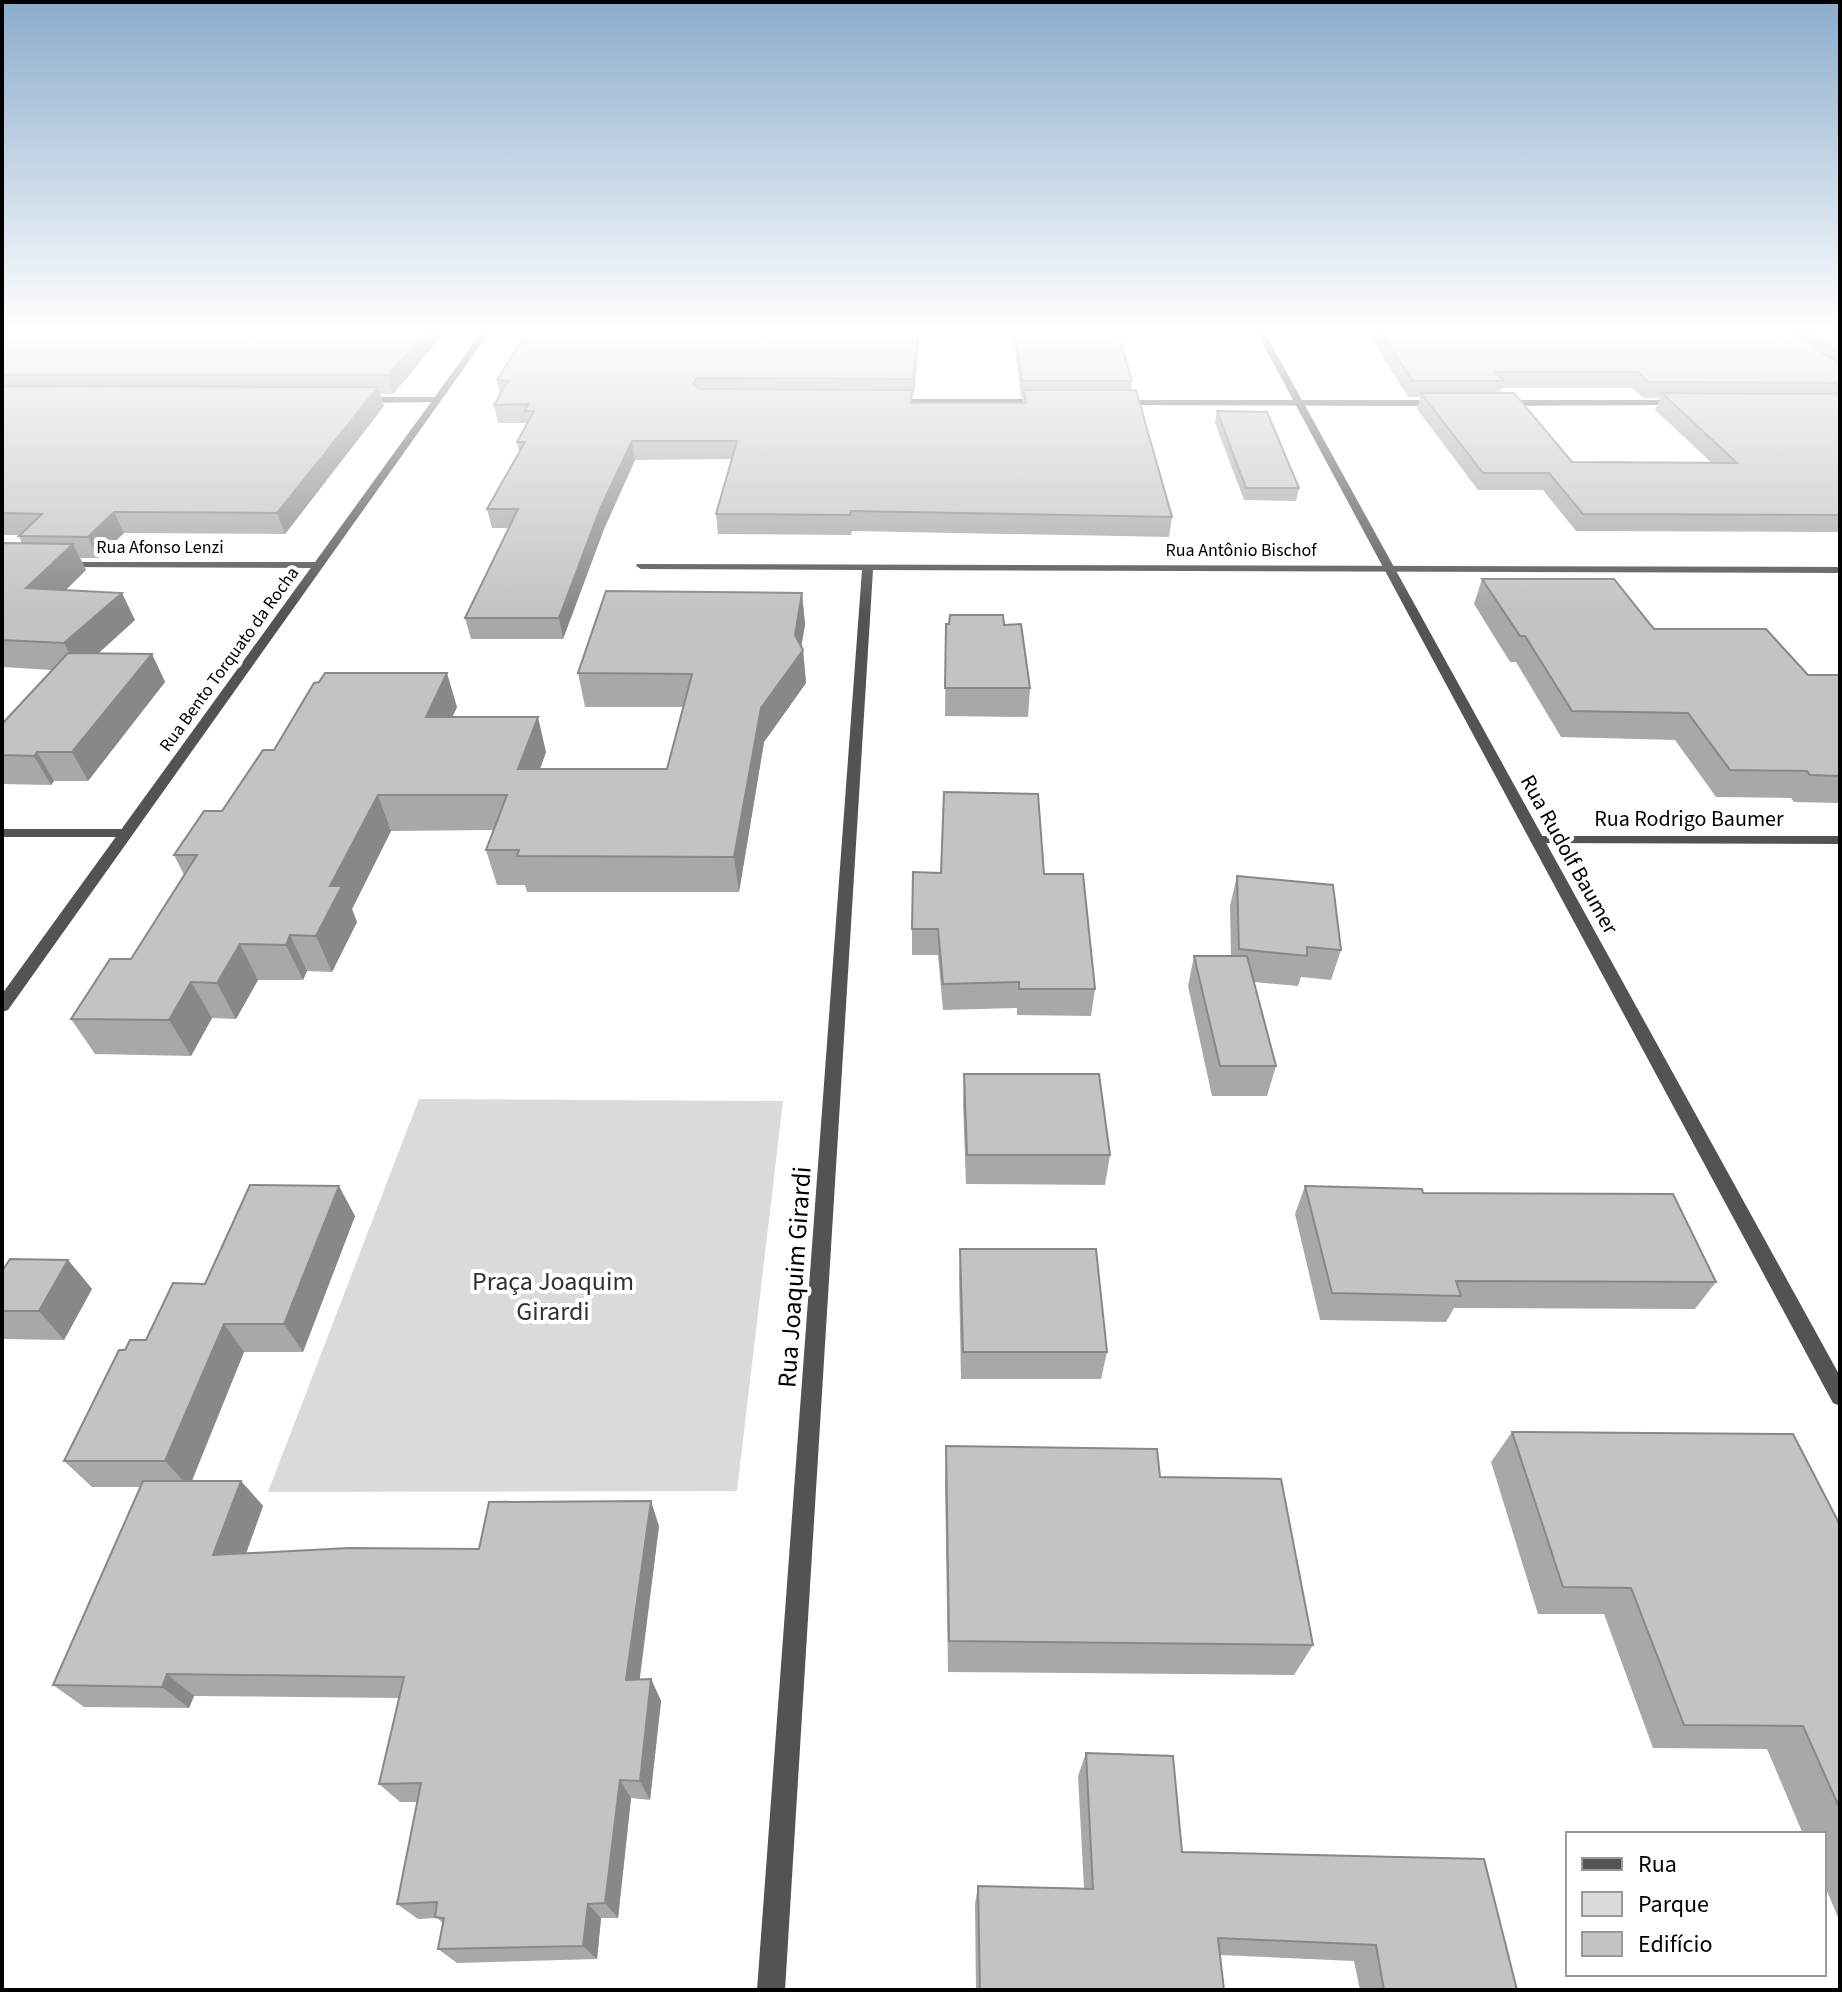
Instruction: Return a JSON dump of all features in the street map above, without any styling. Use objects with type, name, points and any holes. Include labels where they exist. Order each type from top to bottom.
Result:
[{"type":"street","name":"Rua Bento Torquato da Rocha","points":[[2,1006],[417,426]]},
{"type":"street","name":"Rua Rudolf Baumer","points":[[1312,426],[1840,1396]]},
{"type":"street","name":"Rua Afonso Lenzi","points":[[49,564],[318,565]]},
{"type":"street","name":"Rua Antônio Bischof","points":[[641,566],[1840,570]]},
{"type":"street","name":"Rua Joaquim Girardi","points":[[771,1990],[868,567]]},
{"type":"street","points":[[2,833],[127,833]]},
{"type":"street","name":"Rua Rodrigo Baumer","points":[[1537,840],[1840,840]]},
{"type":"green space","name":"Praça Joaquim Girardi","points":[[419,1099],[783,1101],[737,1491],[268,1492]]},
{"type":"building","points":[[2,426],[347,426],[277,513],[114,512],[88,537],[19,536],[42,514],[2,513]]},
{"type":"building","points":[[526,426],[1146,426],[1172,517],[851,511],[850,515],[716,514],[737,441],[632,441],[600,509],[559,618],[465,618],[518,509],[487,509],[525,442],[517,442]]},
{"type":"building","points":[[1223,426],[1273,426],[1299,488],[1246,488]]},
{"type":"building","points":[[1447,426],[1542,426],[1572,462],[1737,463],[1697,426],[1840,426],[1840,515],[1583,514],[1549,473],[1483,473]]},
{"type":"building","points":[[4,543],[73,544],[26,588],[122,593],[64,643],[2,640]]},
{"type":"building","points":[[1482,579],[1614,579],[1654,629],[1766,629],[1808,675],[1840,675],[1840,776],[1810,775],[1807,771],[1730,770],[1688,713],[1572,711],[1525,636],[1520,636]]},
{"type":"building","points":[[606,591],[802,593],[795,635],[803,650],[761,708],[734,857],[517,856],[519,850],[486,850],[507,795],[378,795],[330,886],[342,886],[316,936],[290,935],[286,945],[240,944],[217,983],[191,982],[169,1020],[71,1019],[110,959],[131,959],[197,855],[174,855],[204,811],[222,811],[263,750],[274,750],[314,683],[319,682],[325,673],[447,673],[426,717],[538,717],[518,769],[667,769],[692,674],[578,673]]},
{"type":"building","points":[[950,615],[1003,615],[1004,625],[1021,624],[1030,688],[945,688],[946,624],[949,624]]},
{"type":"building","points":[[68,653],[152,654],[72,752],[2,755],[2,724]]},
{"type":"building","points":[[944,792],[1038,794],[1044,874],[1083,874],[1095,989],[1019,989],[1019,982],[943,984],[938,929],[912,929],[913,872],[941,873]]},
{"type":"building","points":[[1237,876],[1333,885],[1341,950],[1307,947],[1307,956],[1239,949]]},
{"type":"building","points":[[1194,956],[1247,956],[1276,1066],[1220,1066]]},
{"type":"building","points":[[964,1074],[1099,1074],[1110,1155],[967,1155]]},
{"type":"building","points":[[250,1185],[339,1186],[284,1324],[224,1324],[165,1461],[64,1461],[119,1350],[125,1350],[130,1340],[146,1340],[173,1283],[205,1284]]},
{"type":"building","points":[[1305,1186],[1422,1189],[1423,1193],[1673,1194],[1716,1282],[1456,1281],[1461,1296],[1332,1293]]},
{"type":"building","points":[[960,1249],[1096,1249],[1107,1352],[963,1352]]},
{"type":"building","points":[[10,1259],[68,1260],[39,1311],[2,1311],[2,1271]]},
{"type":"building","points":[[1512,1432],[1793,1434],[1840,1525],[1840,1809],[1803,1726],[1684,1725],[1631,1588],[1563,1587]]},
{"type":"building","points":[[946,1446],[1157,1449],[1160,1477],[1281,1479],[1313,1645],[949,1641]]},
{"type":"building","points":[[143,1481],[241,1481],[213,1555],[349,1548],[479,1549],[489,1502],[651,1501],[626,1680],[651,1679],[640,1781],[620,1780],[605,1903],[588,1904],[583,1946],[438,1949],[444,1918],[435,1917],[437,1902],[397,1904],[421,1783],[379,1784],[404,1677],[167,1674],[162,1687],[53,1685]]},
{"type":"building","points":[[1086,1753],[1173,1756],[1182,1852],[1484,1859],[1517,1990],[1384,1990],[1376,1945],[1218,1938],[1224,1990],[980,1990],[978,1886],[1093,1889]]}]
